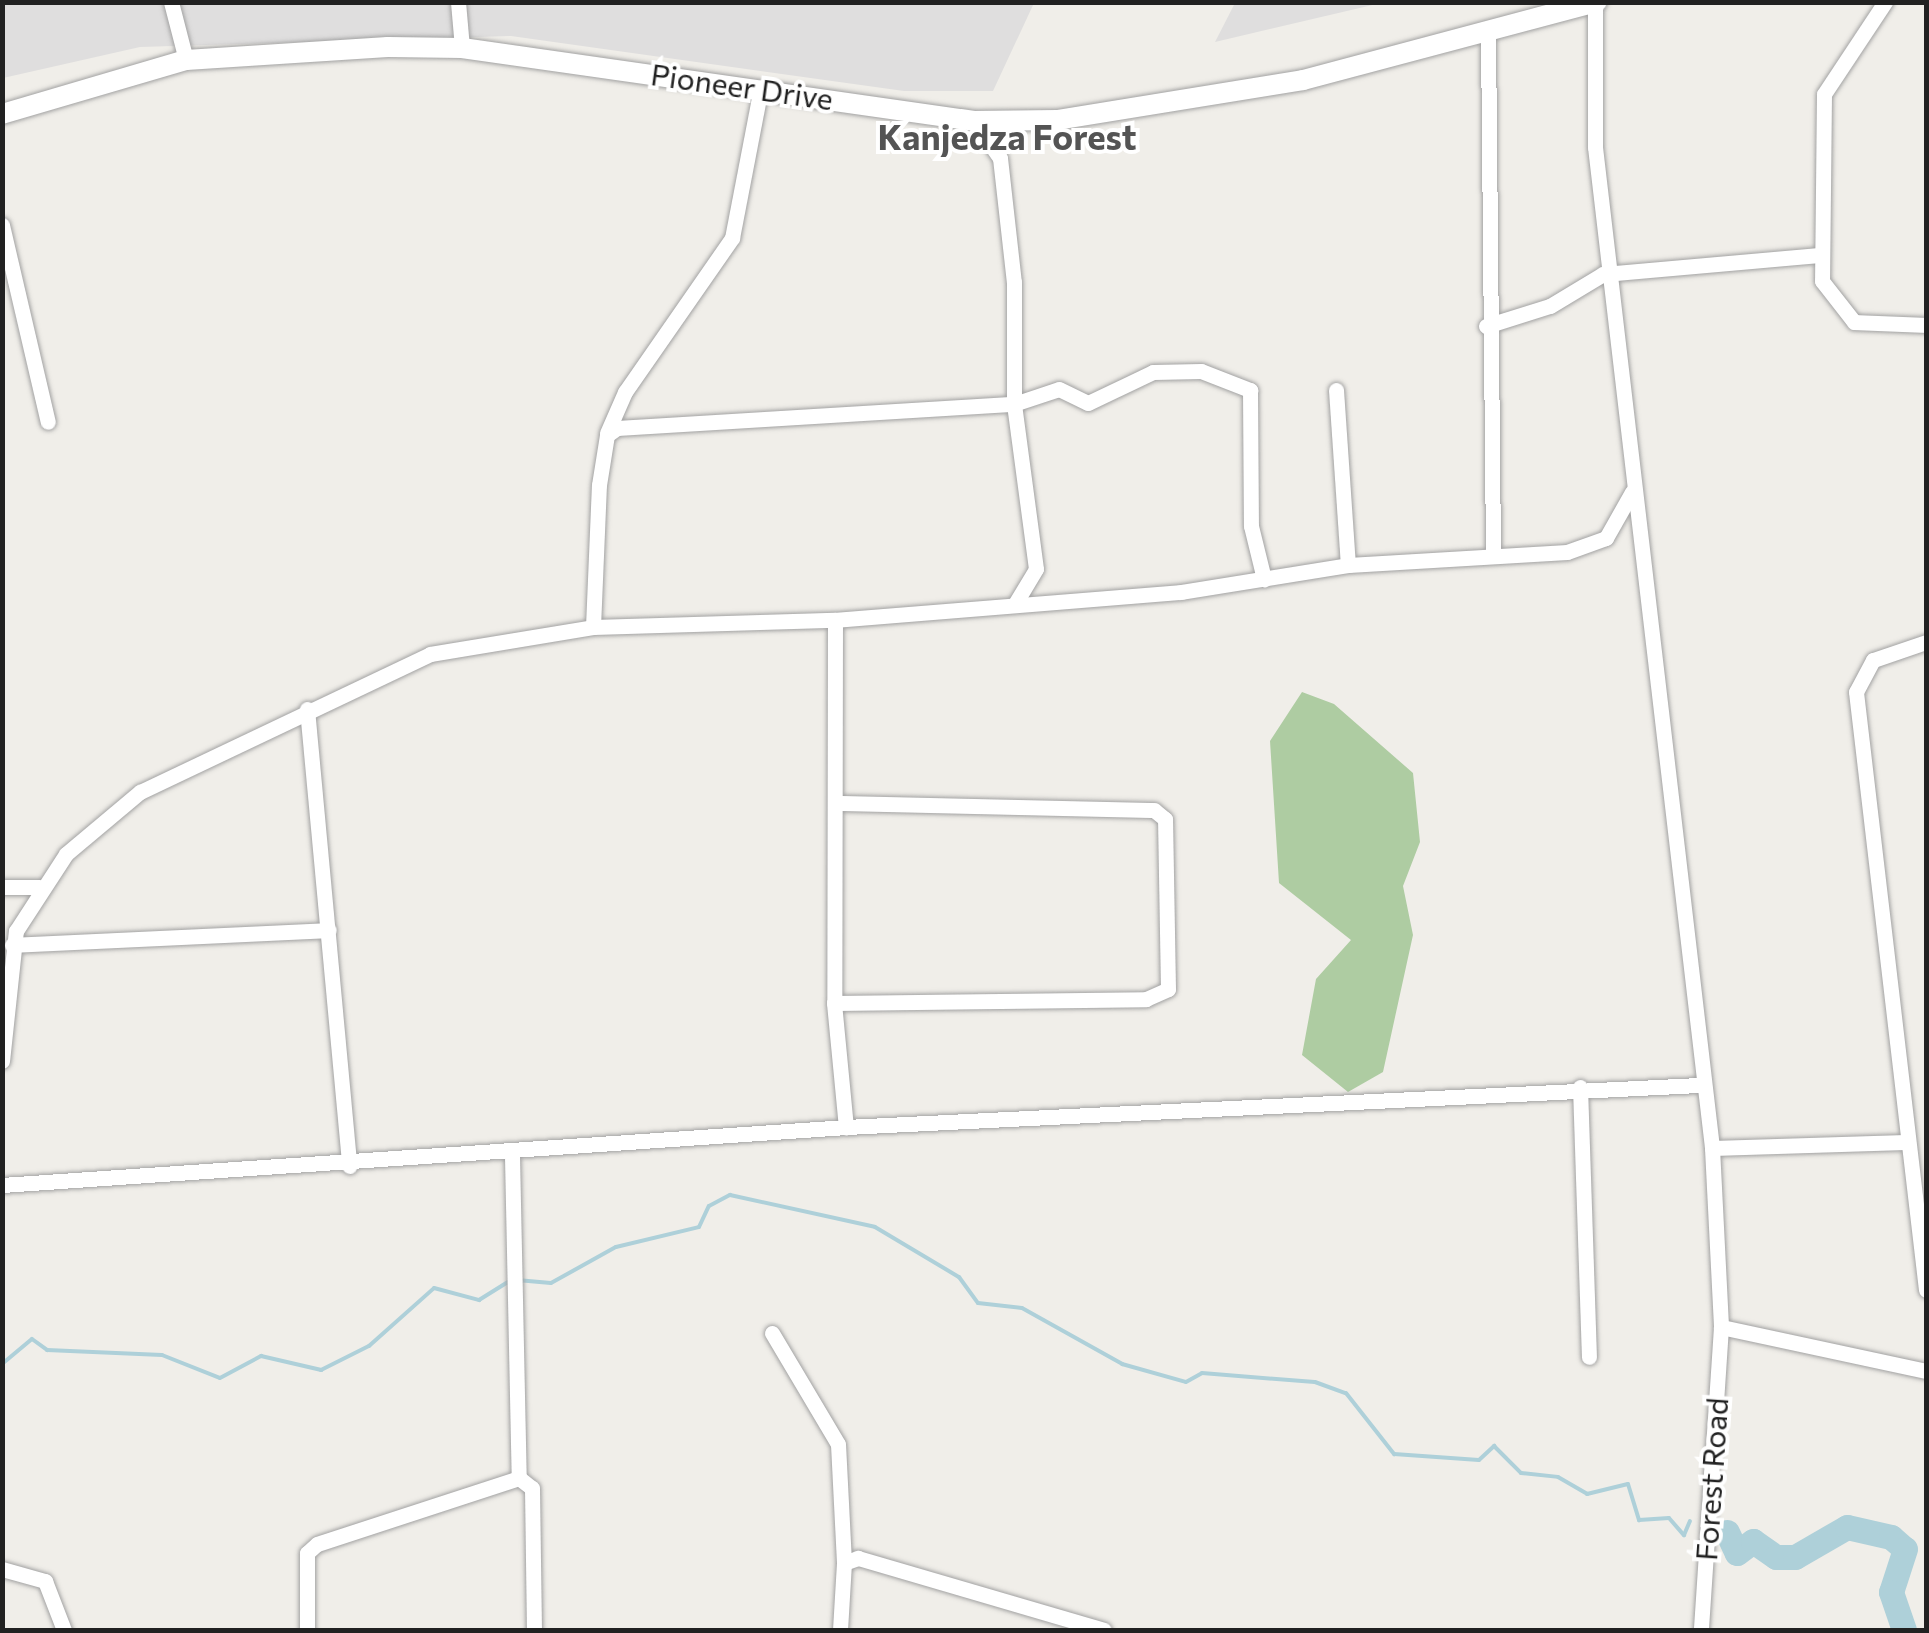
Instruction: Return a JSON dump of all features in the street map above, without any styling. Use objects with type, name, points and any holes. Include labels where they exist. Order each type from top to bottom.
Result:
[{"type":"street","points":[[171,2],[186,60]]},
{"type":"street","points":[[458,2],[462,48]]},
{"type":"street","points":[[1885,2],[1824,94],[1820,255],[1825,296],[1854,322],[1926,325]]},
{"type":"street","name":"Pioneer Drive","points":[[2,114],[186,60],[462,48],[974,121],[1130,112],[1488,34],[1596,3]]},
{"type":"street","name":"Forest Road","points":[[1596,3],[1595,148],[1698,1085],[1712,1148],[1721,1327],[1701,1630]]},
{"type":"street","points":[[1488,34],[1486,326],[1497,399],[1493,555]]},
{"type":"street","points":[[593,627],[607,435],[625,392],[732,238],[761,88]]},
{"type":"street","points":[[974,121],[1000,158],[1014,404],[1036,569],[1016,602]]},
{"type":"street","points":[[2,225],[48,422]]},
{"type":"street","points":[[1486,326],[1610,277],[1820,255]]},
{"type":"street","points":[[607,435],[1014,404],[1059,389],[1091,402],[1153,372],[1201,371],[1246,388],[1250,526],[1264,579]]},
{"type":"street","points":[[1336,390],[1348,566]]},
{"type":"street","points":[[2,1061],[12,945],[39,887],[140,792],[430,654],[593,627],[835,620],[1264,579],[1348,566],[1585,549],[1606,538],[1632,492]]},
{"type":"street","points":[[835,620],[838,804],[834,1003],[846,1127]]},
{"type":"street","points":[[1926,642],[1872,660],[1856,692],[1906,1142],[1926,1283]]},
{"type":"street","points":[[307,710],[349,1166]]},
{"type":"street","points":[[834,1003],[1146,999],[1168,989],[1165,819],[1154,810],[838,804]]},
{"type":"street","points":[[2,887],[39,887]]},
{"type":"street","points":[[12,945],[329,930]]},
{"type":"street","points":[[2,1185],[512,1156],[846,1127],[1580,1086],[1698,1085]]},
{"type":"street","points":[[1580,1086],[1588,1358]]},
{"type":"street","points":[[1712,1148],[1906,1142]]},
{"type":"street","points":[[512,1156],[520,1265],[519,1478]]},
{"type":"street","points":[[1721,1327],[1926,1371]]},
{"type":"street","points":[[772,1333],[838,1444],[844,1563],[840,1630]]},
{"type":"street","points":[[307,1630],[307,1553],[317,1544],[519,1478]]},
{"type":"street","points":[[519,1478],[532,1488],[534,1630]]},
{"type":"street","points":[[844,1563],[876,1560],[1104,1630]]},
{"type":"street","points":[[2,1569],[45,1581],[64,1630]]},
{"type":"shaded area","points":[[1235,2],[1381,3],[1215,42]]},
{"type":"shaded area","points":[[3,3],[1034,3],[993,91],[904,91],[511,36],[140,47],[3,78]]},
{"type":"green space","points":[[1302,692],[1334,704],[1413,773],[1420,842],[1403,886],[1413,935],[1383,1072],[1348,1092],[1302,1055],[1316,979],[1351,940],[1279,883],[1270,741]]},
{"type":"waterway","points":[[517,1280],[551,1283],[616,1247],[699,1227],[709,1206],[730,1195],[875,1227],[959,1277],[978,1303],[1022,1308],[1122,1364],[1186,1382],[1202,1373],[1315,1382],[1346,1393],[1394,1454],[1479,1460],[1494,1446],[1521,1473],[1558,1477],[1587,1494],[1628,1484],[1639,1520],[1669,1518],[1684,1535],[1690,1521]]},
{"type":"waterway","points":[[2,1364],[32,1339],[47,1350],[162,1355],[220,1378],[261,1356],[321,1370],[369,1346],[434,1288],[479,1300],[508,1282]]},
{"type":"waterway","points":[[1727,1532],[1737,1553],[1753,1541],[1776,1557],[1795,1557],[1847,1527],[1891,1537],[1905,1549],[1891,1592],[1904,1630]]},
{"type":"district","name":"Kanjedza Forest","points":[[1007,136]]}]
